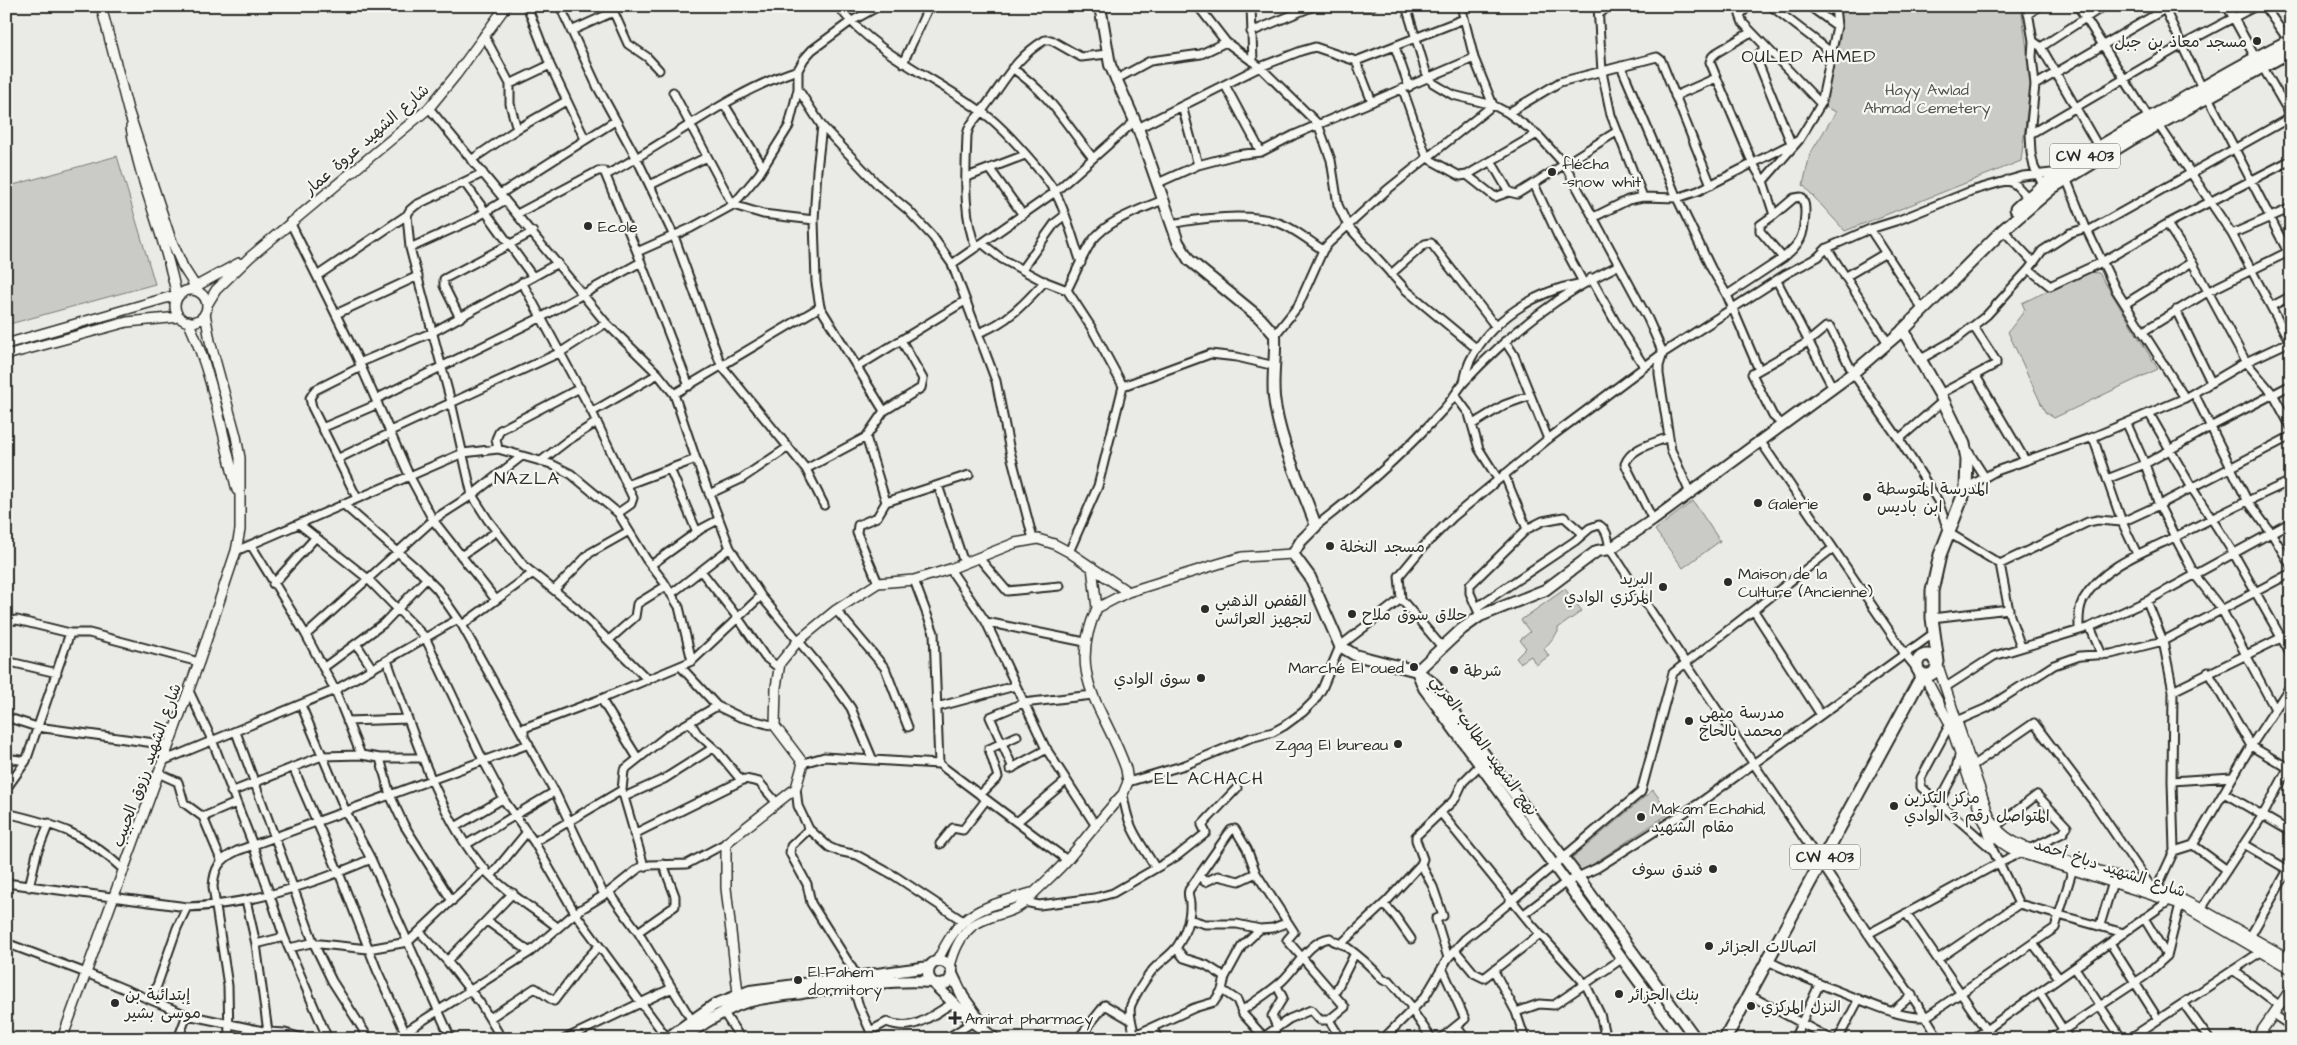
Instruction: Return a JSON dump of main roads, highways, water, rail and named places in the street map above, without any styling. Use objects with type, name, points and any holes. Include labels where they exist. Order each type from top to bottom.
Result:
[{"type":"main road","points":[[1100,6],[1107,54],[1115,80],[1136,124],[1178,242],[1189,260],[1260,318],[1275,335],[1274,396],[1276,409],[1295,472],[1316,526],[1301,541],[1293,554],[1310,577],[1340,646],[1355,655],[1417,671],[1478,612],[1534,596],[1597,551],[1610,549],[1761,442],[1853,373],[1903,330],[1921,359],[1964,444],[1967,470],[1966,488],[1935,574],[1932,591],[1932,618],[1934,632],[1938,664],[1931,674],[1922,673],[1918,660],[1923,655],[1934,632]]},
{"type":"main road","name":"CW 403","points":[[2063,175],[2290,44]]},
{"type":"main road","name":"CW 403","points":[[1915,318],[1921,307],[1964,260],[2045,188],[2098,148],[2154,121]]},
{"type":"main road","name":"CW 403","points":[[1903,330],[1922,313],[2030,201]]},
{"type":"main road","points":[[1923,655],[1934,656],[1938,664]]},
{"type":"main road","name":"نهج الشهيد الطالب العربي","points":[[1417,671],[1434,684],[1470,742],[1508,794],[1565,882],[1681,1039]]},
{"type":"main road","name":"CW 403","points":[[1726,1039],[1822,864],[1922,673]]},
{"type":"main road","name":"نهج الشهيد الطالب العربي","points":[[1470,742],[1481,764],[1578,877],[1696,1039]]},
{"type":"main road","points":[[683,1039],[696,1028],[724,1013],[738,1000],[765,988],[857,976],[897,973],[944,962],[951,970],[963,997],[993,1037]]},
{"type":"main road","points":[[933,964],[928,975],[933,983],[973,1022],[993,1037]]},
{"type":"main road","points":[[667,1038],[691,1019],[714,1005],[738,1000],[899,981],[946,984],[951,970]]},
{"type":"place","name":"مسجد معاذ بن جبل","points":[[2257,41]]},
{"type":"place","name":"flécha -snow whit","points":[[1552,172]]},
{"type":"place","name":"Ecole","points":[[588,226]]},
{"type":"place","name":"المدرسة المتوسطة ابن باديس","points":[[1867,497]]},
{"type":"place","name":"Galerie","points":[[1758,503]]},
{"type":"place","name":"مسجد النخلة","points":[[1330,546]]},
{"type":"place","name":"Maison de la Culture (Ancienne)","points":[[1728,582]]},
{"type":"place","name":"البريد المركزي الوادي","points":[[1663,587]]},
{"type":"place","name":"القفص الذهبي لتجهيز العرائس","points":[[1205,609]]},
{"type":"place","name":"حلاق سوق ملاح","points":[[1352,614]]},
{"type":"place","name":"Marché El oued","points":[[1414,667]]},
{"type":"place","name":"شرطة","points":[[1454,670]]},
{"type":"place","name":"سوق الوادي","points":[[1201,678]]},
{"type":"place","name":"مدرسة ميهي محمد بالحاج","points":[[1689,721]]},
{"type":"place","name":"Zgag El bureau","points":[[1398,744]]},
{"type":"place","name":"مركز التكزين المتواصل رقم 3 الوادي","points":[[1894,806]]},
{"type":"place","name":"Makam Echahid, مقام الشهيد","points":[[1641,817]]},
{"type":"place","name":"فندق سوف","points":[[1713,869]]},
{"type":"place","name":"اتصالات الجزائر","points":[[1709,946]]},
{"type":"place","name":"El-Fahem dormitory","points":[[798,980]]},
{"type":"place","name":"بنك الجزائر","points":[[1619,994]]},
{"type":"place","name":"إبتدائية بن موسى بشير","points":[[115,1003]]},
{"type":"place","name":"النزل المركزي","points":[[1751,1006]]},
{"type":"place","name":"Amirat pharmacy","points":[[955,1018]]},
{"type":"district","name":"OULED AHMED","points":[[1809,56]]},
{"type":"district","name":"NAZLA","points":[[527,478]]},
{"type":"district","name":"EL ACHACH","points":[[1209,778]]},
{"type":"park label","name":"Hayy Awlad Ahmad Cemetery","points":[[1927,98]]}]
